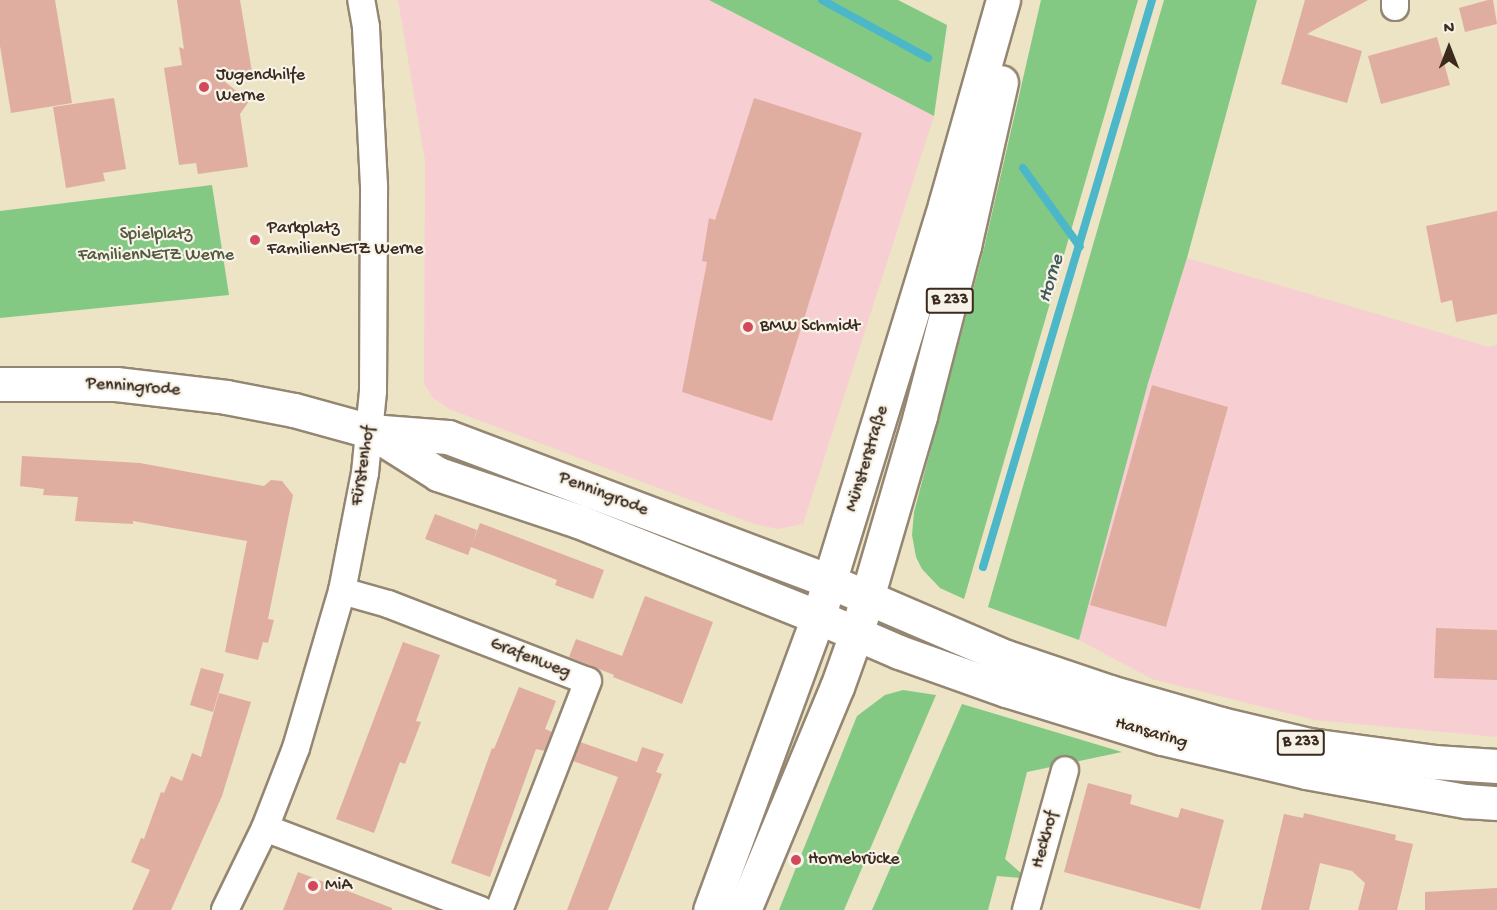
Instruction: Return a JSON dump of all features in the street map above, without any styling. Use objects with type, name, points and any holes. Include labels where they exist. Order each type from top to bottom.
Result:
[{"type":"main road","name":"Münsterstraße","points":[[710,910],[831,582],[946,202],[1003,0]]},
{"type":"main road","name":"Münsterstraße","points":[[744,910],[834,696],[868,598],[920,416],[964,246],[1001,80],[1015,0]]},
{"type":"main road","name":"Penningrode","points":[[0,384],[116,384],[225,397],[294,410],[370,432],[448,437],[831,582]]},
{"type":"main road","name":"Penningrode","points":[[370,432],[438,474],[578,521],[818,617]]},
{"type":"main road","name":"Hansaring","points":[[831,582],[1006,657],[1110,692],[1221,724],[1310,745],[1434,762],[1497,766]]},
{"type":"main road","name":"Hansaring","points":[[818,617],[856,634],[1006,690],[1162,738],[1306,772],[1466,801],[1497,803]]},
{"type":"street","name":"Fürstenhof","points":[[225,910],[265,828],[296,748],[342,591],[370,432],[375,317],[374,186],[366,27],[361,0]]},
{"type":"street","name":"Grafenweg","points":[[342,591],[388,604],[588,681],[499,910]]},
{"type":"street","name":"Heckhof","points":[[1026,910],[1065,770]]},
{"type":"street","points":[[265,828],[481,910]]},
{"type":"shaded area","points":[[398,0],[709,0],[934,116],[803,524],[778,529],[754,524],[449,409],[433,398],[424,384],[425,161]]},
{"type":"shaded area","points":[[1187,258],[1489,347],[1497,345],[1497,737],[1315,720],[1152,679],[1079,640],[1148,383]]},
{"type":"green space","points":[[709,0],[898,0],[947,25],[934,116]]},
{"type":"green space","points":[[1041,0],[1138,0],[964,599],[940,588],[922,569],[916,557],[912,535],[914,512],[984,248]]},
{"type":"green space","points":[[1164,0],[1257,0],[1187,258],[1148,383],[1079,640],[988,607]]},
{"type":"green space","name":"Spielplatz FamilienNETZ Werne","points":[[212,185],[229,295],[0,318],[0,211]]},
{"type":"green space","points":[[903,690],[936,695],[844,910],[779,910],[857,716],[885,695]]},
{"type":"green space","points":[[962,704],[1122,752],[1027,772],[1005,859],[1022,874],[1020,878],[997,876],[988,910],[872,910]]},
{"type":"building","points":[[0,0],[55,0],[72,103],[11,113],[0,46]]},
{"type":"building","name":"Jugendhilfe Werne","points":[[177,0],[240,0],[252,72],[219,77],[249,101],[240,114],[248,167],[198,174],[196,163],[179,165],[164,68],[182,65],[179,47],[184,49]]},
{"type":"building","points":[[1305,0],[1368,0],[1307,34],[1362,51],[1347,103],[1281,84]]},
{"type":"building","points":[[1493,0],[1497,24],[1465,32],[1459,8]]},
{"type":"building","points":[[1437,37],[1450,85],[1381,104],[1368,56]]},
{"type":"building","points":[[114,98],[126,169],[103,173],[105,181],[66,188],[53,107]]},
{"type":"building","points":[[754,98],[862,133],[772,421],[682,392],[707,262],[702,261],[709,218],[715,220]]},
{"type":"building","points":[[1497,211],[1497,314],[1456,322],[1452,300],[1441,303],[1426,226]]},
{"type":"building","points":[[1152,385],[1228,407],[1166,627],[1090,605]]},
{"type":"building","points":[[22,456],[140,463],[264,486],[271,480],[282,481],[293,495],[268,619],[274,620],[268,643],[263,642],[258,660],[225,652],[247,541],[133,521],[133,524],[75,521],[78,497],[43,495],[44,489],[20,486]]},
{"type":"building","points":[[435,514],[477,530],[472,545],[480,523],[604,570],[593,599],[555,585],[557,580],[471,547],[468,555],[425,539]]},
{"type":"building","points":[[645,596],[713,622],[682,704],[569,657],[576,639],[622,656]]},
{"type":"building","points":[[1436,628],[1497,630],[1497,680],[1434,678]]},
{"type":"building","points":[[403,642],[440,655],[416,721],[421,722],[405,764],[400,762],[374,833],[336,819]]},
{"type":"building","points":[[201,668],[224,674],[213,712],[190,705]]},
{"type":"building","points":[[519,687],[556,701],[545,729],[552,732],[545,751],[536,749],[490,877],[451,863],[492,748],[494,749]]},
{"type":"building","points":[[219,693],[251,702],[222,796],[171,910],[132,910],[150,870],[131,862],[141,838],[144,839],[161,792],[164,793],[171,776],[182,781],[192,753],[201,757]]},
{"type":"building","points":[[580,742],[637,762],[642,747],[664,754],[656,772],[662,774],[608,910],[567,910],[618,777],[573,761]]},
{"type":"building","points":[[1088,783],[1132,795],[1130,804],[1178,818],[1181,808],[1224,820],[1200,909],[1064,872]]},
{"type":"building","points":[[1304,813],[1396,835],[1395,840],[1413,844],[1397,910],[1358,910],[1365,883],[1352,871],[1320,863],[1309,910],[1261,910],[1284,814],[1303,818]]},
{"type":"building","name":"MiA","points":[[298,872],[392,908],[392,910],[283,910]]},
{"type":"building","points":[[1497,888],[1497,910],[1425,910],[1425,892]]},
{"type":"waterway","points":[[822,0],[928,58]]},
{"type":"waterway","name":"Horne","points":[[983,567],[1152,0]]},
{"type":"waterway","points":[[1023,168],[1080,247]]},
{"type":"place","name":"Jugendhilfe Werne","points":[[204,87]]},
{"type":"place","name":"Parkplatz FamilienNETZ Werne","points":[[255,240]]},
{"type":"place","name":"BMW Schmidt","points":[[748,327]]},
{"type":"place","name":"Hornebrücke","points":[[796,860]]},
{"type":"place","name":"MiA","points":[[313,886]]}]
